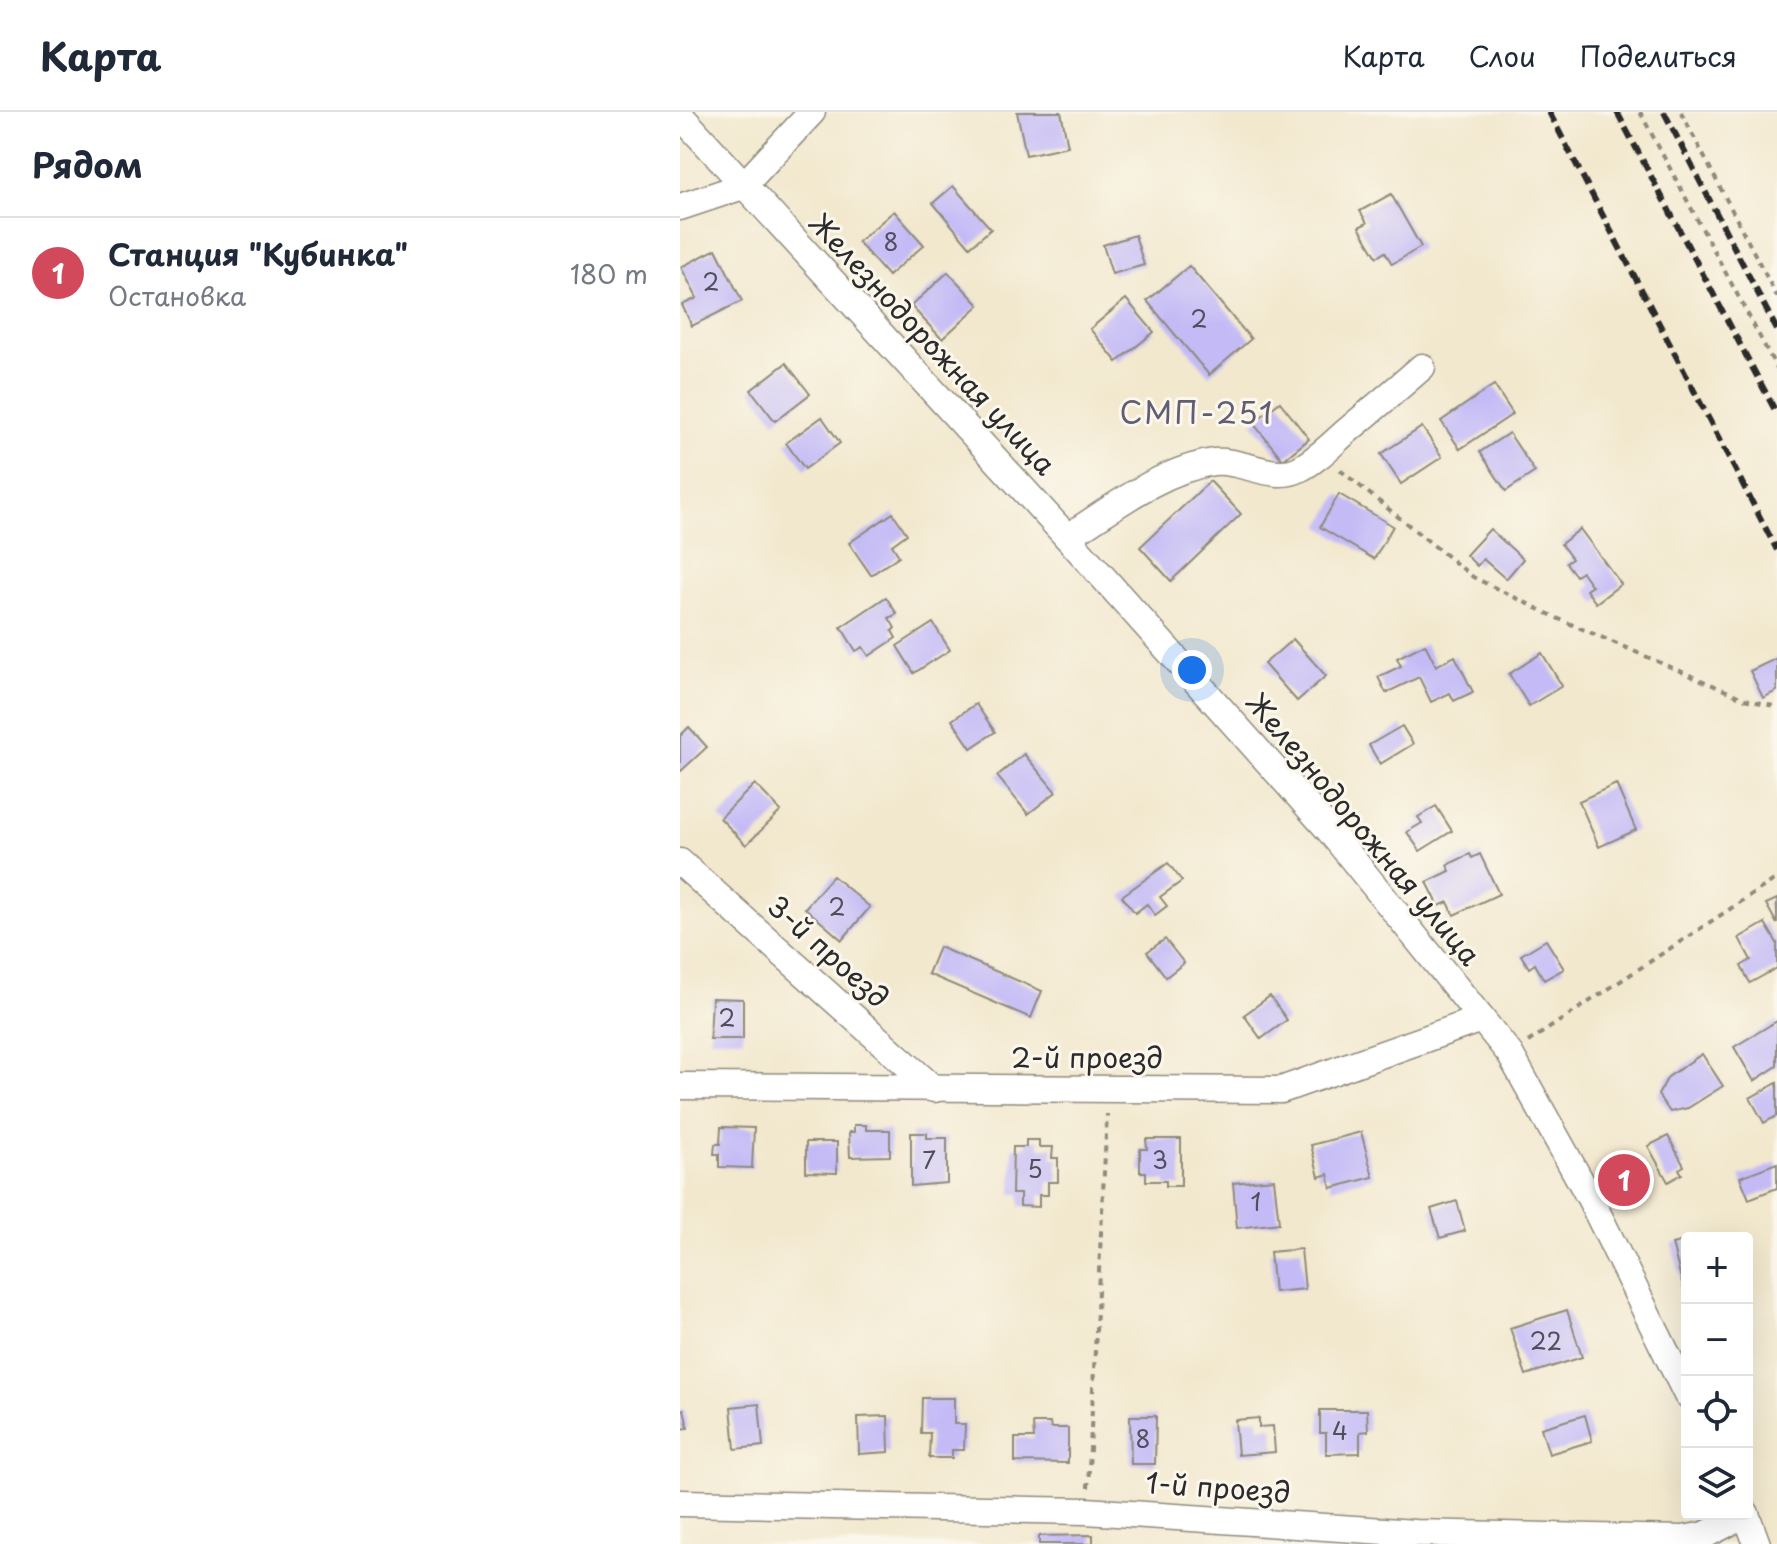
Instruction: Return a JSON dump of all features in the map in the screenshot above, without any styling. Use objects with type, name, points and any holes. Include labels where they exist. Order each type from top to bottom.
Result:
[{"type":"street","points":[[680,207],[743,186],[812,112]]},
{"type":"street","name":"Железнодорожная улица","points":[[680,115],[1067,537],[1329,830],[1510,1054],[1591,1200],[1681,1383]]},
{"type":"street","points":[[1067,537],[1146,488],[1188,468],[1216,462],[1237,462],[1276,472],[1296,471],[1422,367]]},
{"type":"street","name":"3-й проезд","points":[[680,862],[934,1089]]},
{"type":"street","name":"2-й проезд","points":[[680,1086],[1281,1090],[1481,1019]]},
{"type":"street","name":"1-й проезд","points":[[680,1503],[1086,1511],[1415,1533],[1683,1539],[1705,1535],[1734,1520]]},
{"type":"street","points":[[1748,1520],[1757,1544]]},
{"type":"path","points":[[1640,112],[1777,369]]},
{"type":"path","points":[[1681,112],[1777,297]]},
{"type":"path","points":[[1320,454],[1473,577],[1602,638],[1745,699],[1777,707]]},
{"type":"path","points":[[1510,1054],[1777,878]]},
{"type":"path","points":[[1086,1511],[1109,1090]]},
{"type":"building","points":[[1017,112],[1061,112],[1068,146],[1026,155]]},
{"type":"building","points":[[953,186],[991,229],[970,247],[933,203]]},
{"type":"building","points":[[1391,194],[1421,247],[1392,264],[1385,252],[1377,257],[1359,227],[1367,223],[1360,211]]},
{"type":"building","points":[[894,211],[924,245],[888,276],[858,242]]},
{"type":"building","points":[[1135,235],[1144,265],[1112,274],[1103,245]]},
{"type":"building","points":[[716,249],[742,301],[692,326],[682,305],[697,298],[681,267]]},
{"type":"building","points":[[1189,266],[1251,339],[1209,375],[1147,301]]},
{"type":"building","points":[[948,272],[979,305],[942,339],[911,306]]},
{"type":"building","points":[[1126,299],[1154,332],[1117,362],[1090,329]]},
{"type":"building","points":[[786,363],[810,394],[775,421],[751,390]]},
{"type":"building","points":[[1494,385],[1513,414],[1460,449],[1441,421]]},
{"type":"building","points":[[1280,402],[1309,439],[1283,460],[1253,423]]},
{"type":"building","points":[[822,417],[840,443],[805,469],[786,443]]},
{"type":"building","points":[[1422,427],[1442,457],[1401,484],[1381,454]]},
{"type":"building","points":[[1509,433],[1535,472],[1506,491],[1480,452]]},
{"type":"building","points":[[1210,481],[1241,514],[1171,581],[1140,547]]},
{"type":"building","points":[[1339,494],[1393,526],[1374,559],[1320,527]]},
{"type":"building","points":[[893,513],[907,534],[892,545],[899,556],[871,575],[849,543]]},
{"type":"building","points":[[1490,529],[1523,559],[1506,579],[1483,559],[1477,566],[1466,555]]},
{"type":"building","points":[[1580,529],[1621,584],[1596,603],[1586,590],[1592,586],[1582,572],[1576,576],[1566,563],[1572,559],[1561,544]]},
{"type":"building","points":[[886,597],[897,614],[889,618],[896,638],[869,656],[863,647],[856,651],[841,627]]},
{"type":"building","points":[[933,623],[950,650],[914,673],[897,646]]},
{"type":"building","points":[[1293,639],[1326,676],[1297,701],[1264,664]]},
{"type":"building","points":[[1425,644],[1436,666],[1455,656],[1473,692],[1454,701],[1450,693],[1431,702],[1419,677],[1386,693],[1378,677],[1401,666],[1397,658]]},
{"type":"building","points":[[1542,653],[1562,686],[1529,706],[1509,674]]},
{"type":"building","points":[[1777,658],[1777,691],[1763,698],[1750,671]]},
{"type":"building","points":[[976,704],[995,732],[971,748],[952,720]]},
{"type":"building","points":[[1402,726],[1413,744],[1380,764],[1369,745]]},
{"type":"building","points":[[689,727],[707,747],[680,772],[680,736]]},
{"type":"building","points":[[1024,754],[1056,792],[1028,814],[997,776]]},
{"type":"building","points":[[755,784],[781,811],[746,845],[720,818]]},
{"type":"building","points":[[1616,784],[1636,830],[1599,847],[1579,801]]},
{"type":"building","points":[[1436,806],[1452,831],[1420,851],[1407,832],[1422,823],[1418,817]]},
{"type":"building","points":[[1470,854],[1472,858],[1480,854],[1499,894],[1454,915],[1448,902],[1439,906],[1427,882],[1450,871],[1447,865]]},
{"type":"building","points":[[1168,863],[1182,881],[1160,897],[1167,906],[1155,915],[1147,904],[1135,913],[1122,896]]},
{"type":"building","points":[[833,876],[870,907],[842,940],[805,908]]},
{"type":"building","points":[[1777,899],[1777,924],[1766,904]]},
{"type":"building","points":[[1765,923],[1777,943],[1777,968],[1750,983],[1741,966],[1751,960],[1739,938]]},
{"type":"building","points":[[1165,939],[1184,963],[1166,977],[1147,952]]},
{"type":"building","points":[[1546,940],[1564,969],[1544,980],[1535,964],[1529,968],[1521,955]]},
{"type":"building","points":[[939,947],[1042,991],[1031,1018],[928,974]]},
{"type":"building","points":[[1270,996],[1287,1020],[1261,1039],[1244,1015]]},
{"type":"building","points":[[712,998],[743,999],[743,1039],[710,1039]]},
{"type":"building","points":[[1777,1021],[1777,1066],[1754,1081],[1734,1047]]},
{"type":"building","points":[[1702,1054],[1723,1086],[1688,1108],[1670,1112],[1658,1095],[1668,1077]]},
{"type":"building","points":[[1777,1083],[1777,1116],[1764,1123],[1750,1098]]},
{"type":"building","points":[[854,1125],[866,1125],[866,1130],[890,1130],[890,1156],[850,1157],[849,1132],[854,1132]]},
{"type":"building","points":[[721,1127],[754,1128],[752,1168],[719,1167],[719,1154],[714,1154],[715,1144],[720,1144]]},
{"type":"building","points":[[1361,1132],[1373,1177],[1331,1188],[1328,1174],[1319,1177],[1311,1145]]},
{"type":"building","points":[[911,1133],[927,1133],[927,1138],[947,1138],[947,1183],[911,1186]]},
{"type":"building","points":[[1668,1136],[1684,1166],[1679,1169],[1682,1174],[1668,1182],[1648,1146]]},
{"type":"building","points":[[1146,1139],[1181,1139],[1181,1186],[1166,1186],[1166,1181],[1146,1181],[1146,1172],[1140,1172],[1140,1149],[1147,1149]]},
{"type":"building","points":[[1026,1140],[1039,1140],[1039,1147],[1053,1147],[1052,1158],[1058,1158],[1058,1182],[1048,1182],[1048,1195],[1039,1195],[1039,1207],[1020,1206],[1020,1194],[1012,1194],[1013,1147],[1026,1147]]},
{"type":"building","points":[[806,1142],[837,1142],[837,1173],[806,1172]]},
{"type":"building","points":[[1777,1163],[1777,1188],[1749,1199],[1740,1177]]},
{"type":"building","points":[[1274,1179],[1279,1223],[1237,1228],[1233,1183]]},
{"type":"building","points":[[1457,1201],[1465,1231],[1440,1238],[1431,1209]]},
{"type":"building","points":[[1681,1242],[1681,1279],[1672,1244]]},
{"type":"building","points":[[1301,1249],[1305,1289],[1274,1292],[1270,1252]]},
{"type":"building","points":[[1567,1310],[1582,1357],[1526,1375],[1510,1328]]},
{"type":"building","points":[[922,1398],[954,1398],[954,1424],[965,1424],[964,1450],[952,1450],[952,1458],[929,1458],[930,1433],[921,1433]]},
{"type":"building","points":[[759,1404],[763,1446],[735,1449],[731,1407]]},
{"type":"building","points":[[684,1409],[688,1428],[680,1429],[680,1410]]},
{"type":"building","points":[[1320,1410],[1367,1410],[1368,1431],[1360,1432],[1360,1453],[1326,1454],[1326,1433],[1320,1433]]},
{"type":"building","points":[[1585,1415],[1592,1441],[1549,1454],[1541,1428]]},
{"type":"building","points":[[888,1416],[889,1452],[859,1454],[858,1417]]},
{"type":"building","points":[[1130,1416],[1156,1416],[1155,1464],[1131,1464]]},
{"type":"building","points":[[1259,1418],[1259,1427],[1273,1426],[1275,1452],[1238,1455],[1235,1420]]},
{"type":"building","points":[[1033,1423],[1050,1423],[1051,1428],[1068,1428],[1068,1463],[1015,1462],[1015,1438],[1034,1438]]},
{"type":"building","points":[[1093,1535],[1093,1544],[1039,1544],[1039,1536]]},
{"type":"railway","points":[[1549,112],[1777,550]]},
{"type":"railway","points":[[1617,112],[1777,414]]},
{"type":"railway","points":[[1664,112],[1777,330]]},
{"type":"place","name":"Станция \"Кубинка\"","points":[[1624,1180]]},
{"type":"district","name":"СМП-251","points":[[1197,414]]}]
